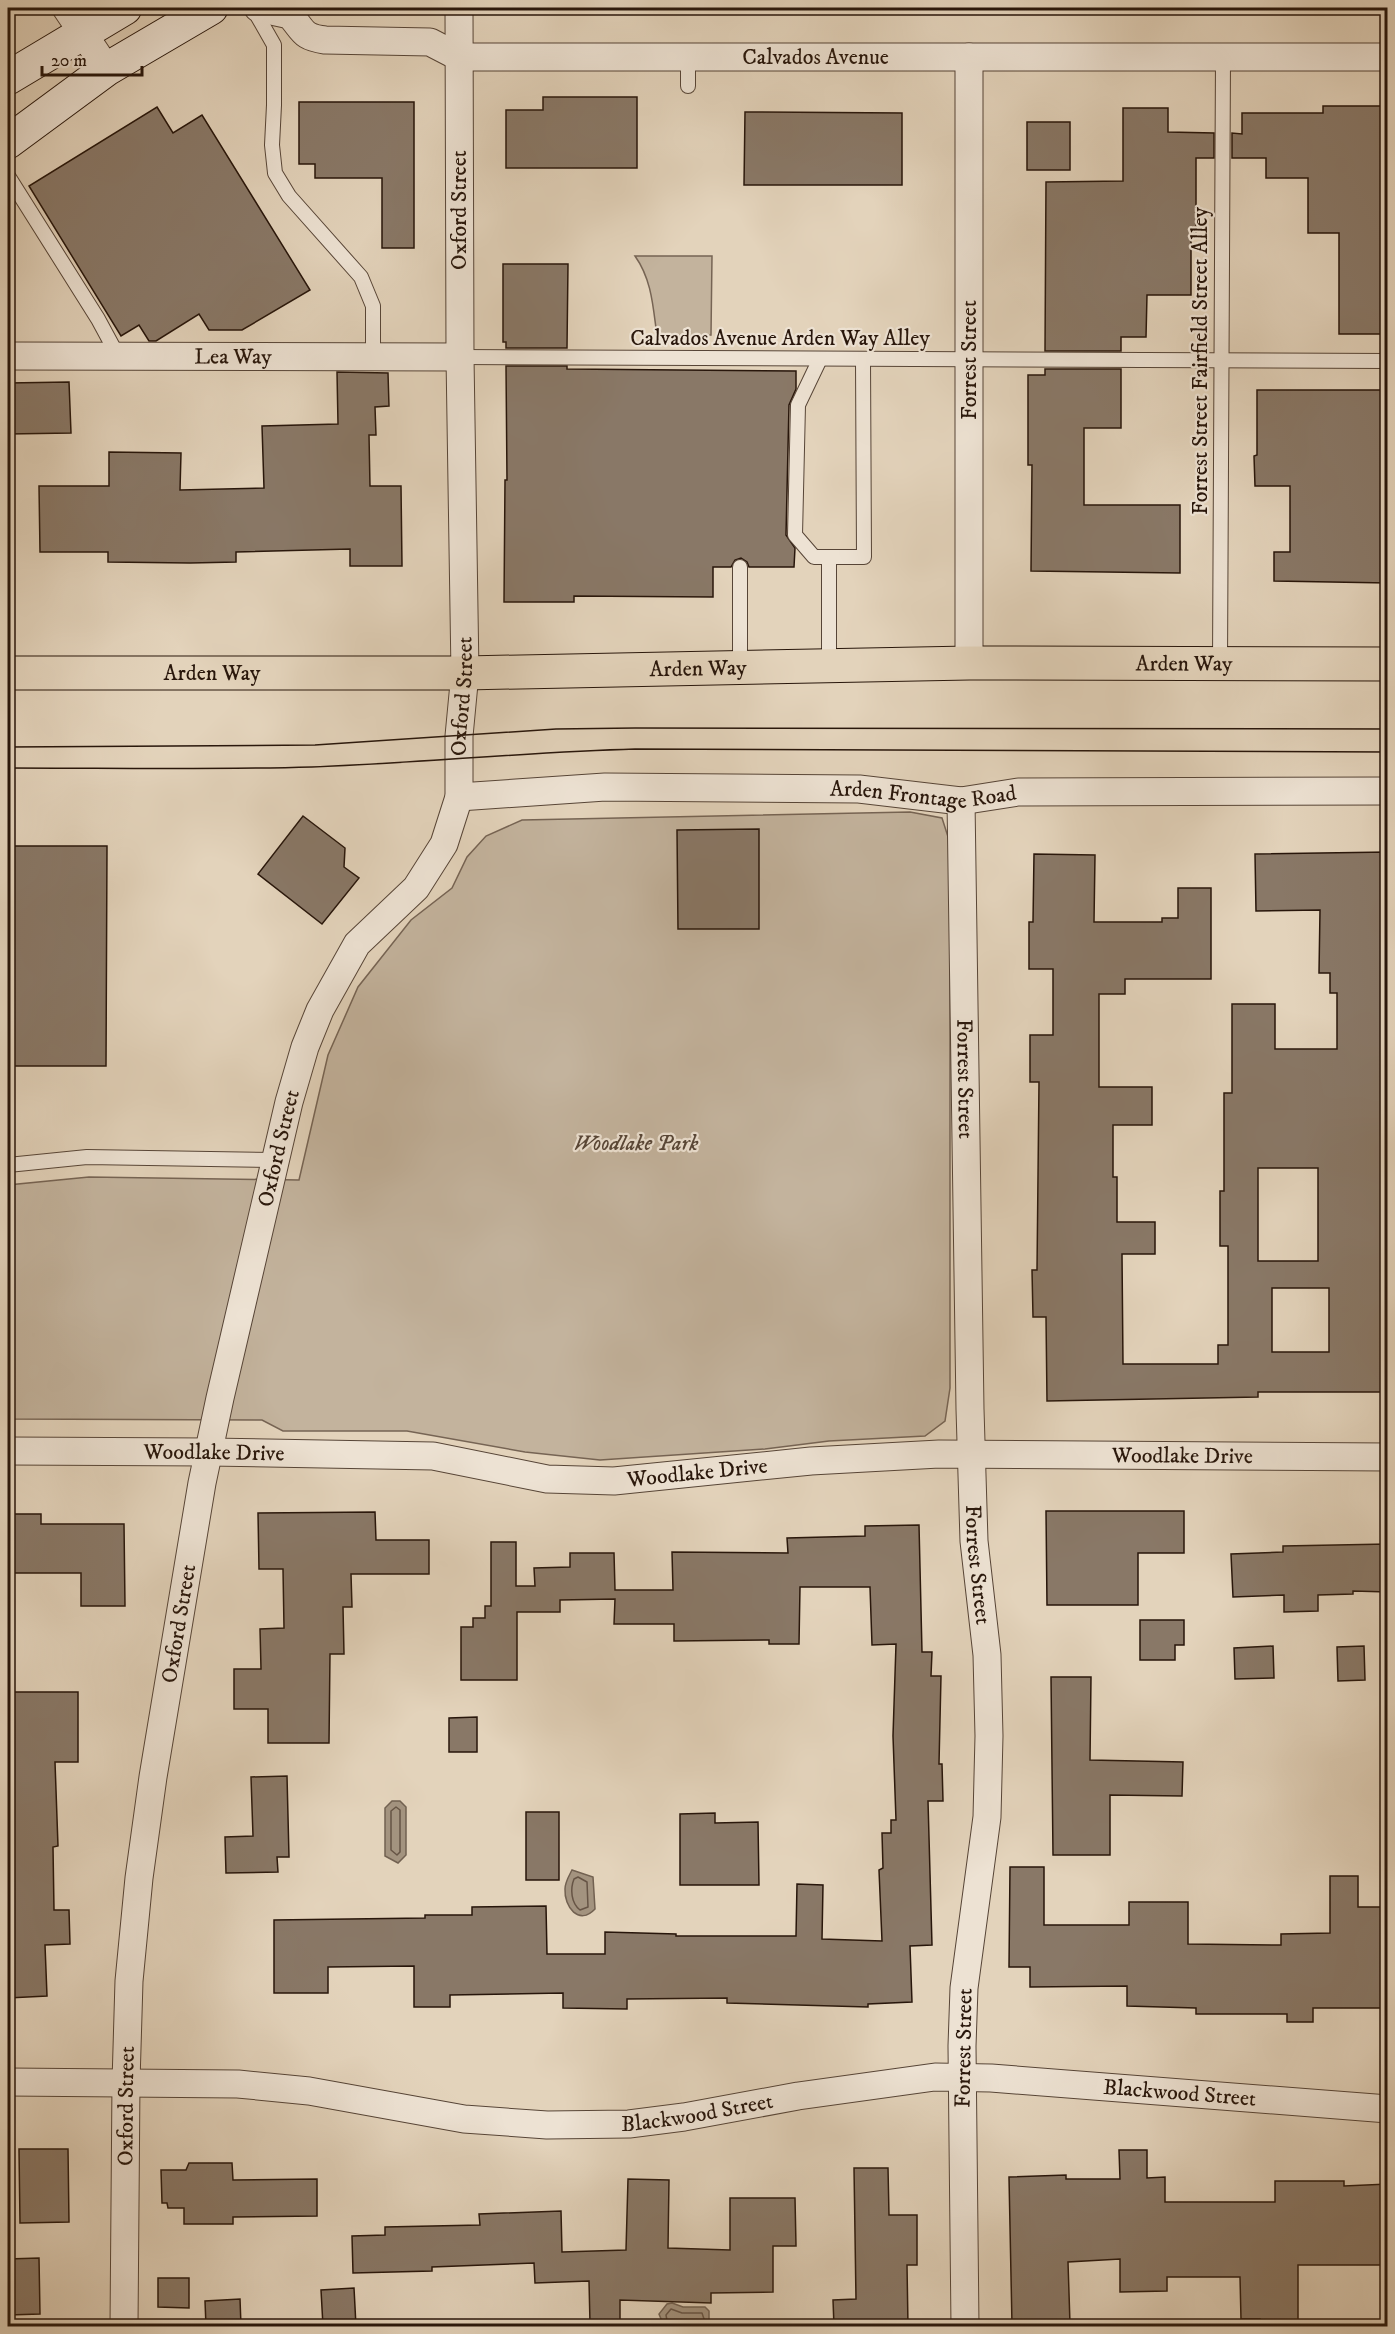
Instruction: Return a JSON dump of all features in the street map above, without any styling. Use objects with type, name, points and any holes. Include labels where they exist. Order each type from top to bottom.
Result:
[{"type":"main road","points":[[8,78],[75,20],[125,8]]},
{"type":"main road","points":[[8,142],[107,69],[211,8]]},
{"type":"main road","name":"Arden Way","points":[[8,673],[465,673],[969,663],[1388,664]]},
{"type":"street","name":"Calvados Avenue","points":[[258,8],[290,15],[301,32],[311,38],[430,42],[459,57],[1388,57]]},
{"type":"street","name":"Oxford Street","points":[[124,2326],[129,1981],[139,1878],[153,1777],[209,1452],[288,1102],[305,1047],[320,1010],[357,944],[416,888],[444,844],[459,797],[459,736],[465,673],[460,357],[459,8]]},
{"type":"street","points":[[75,20],[107,69]]},
{"type":"street","name":"Forrest Street","points":[[969,57],[969,663]]},
{"type":"street","name":"Lea Way","points":[[8,356],[460,357]]},
{"type":"street","name":"Arden Frontage Road","points":[[459,797],[604,787],[848,789],[961,801],[1018,792],[1388,791]]},
{"type":"street","name":"Forrest Street","points":[[961,801],[974,1541],[987,1655],[988,1748],[987,1817],[964,1988],[962,2078],[965,2326]]},
{"type":"street","name":"Woodlake Drive","points":[[8,1451],[433,1456],[547,1479],[614,1481],[812,1461],[972,1454],[1388,1457]]},
{"type":"street","name":"Blackwood Street","points":[[8,2082],[238,2084],[309,2091],[464,2119],[547,2125],[629,2124],[684,2117],[798,2096],[935,2077],[991,2078],[1388,2109]]},
{"type":"lane","points":[[258,8],[258,17],[274,45],[272,146],[275,173],[289,196],[361,277],[373,306],[373,357]]},
{"type":"lane","points":[[688,57],[688,86]]},
{"type":"lane","name":"Forrest Street Fairfield Street Alley","points":[[1220,664],[1223,58]]},
{"type":"lane","points":[[8,176],[98,319],[118,356]]},
{"type":"lane","name":"Calvados Avenue Arden Way Alley","points":[[460,357],[739,364],[820,359],[1388,361]]},
{"type":"lane","points":[[820,359],[798,405],[795,535],[814,557],[864,557],[863,360]]},
{"type":"lane","points":[[829,557],[829,666]]},
{"type":"lane","points":[[740,567],[740,668]]},
{"type":"lane","points":[[8,1165],[87,1157],[276,1160]]},
{"type":"green space","points":[[635,256],[712,256],[711,335],[657,336],[648,284]]},
{"type":"green space","name":"Woodlake Park","points":[[910,812],[942,818],[950,843],[950,1388],[945,1421],[925,1436],[829,1441],[765,1449],[600,1460],[525,1452],[407,1431],[283,1431],[262,1420],[8,1419],[8,1185],[89,1177],[299,1180],[328,1055],[358,987],[411,920],[452,888],[467,857],[486,836],[522,820]]},
{"type":"water","points":[[392,1801],[400,1801],[406,1807],[406,1855],[398,1863],[385,1856],[385,1808]]},
{"type":"water","points":[[572,1870],[593,1877],[595,1909],[583,1916],[570,1908],[565,1896],[566,1884]]},
{"type":"water","points":[[672,2303],[683,2307],[705,2307],[709,2311],[709,2324],[707,2326],[664,2326],[659,2314],[667,2304]]},
{"type":"building","points":[[543,97],[637,97],[637,168],[506,168],[506,110],[543,110]]},
{"type":"building","points":[[299,102],[414,102],[414,248],[382,248],[382,178],[315,178],[315,164],[299,164]]},
{"type":"building","points":[[1323,106],[1388,106],[1388,334],[1339,334],[1339,233],[1308,233],[1308,178],[1266,178],[1266,158],[1232,158],[1232,133],[1242,134],[1242,113],[1323,113]]},
{"type":"building","points":[[157,107],[173,133],[202,115],[310,290],[242,330],[209,330],[199,314],[156,341],[149,341],[139,325],[121,336],[29,186]]},
{"type":"building","points":[[1123,108],[1168,108],[1168,132],[1214,133],[1214,158],[1196,158],[1196,235],[1191,235],[1191,295],[1147,295],[1146,337],[1121,337],[1121,351],[1045,351],[1046,182],[1123,181]]},
{"type":"building","points":[[745,112],[902,113],[902,185],[744,185]]},
{"type":"building","points":[[1027,122],[1070,122],[1070,170],[1027,170]]},
{"type":"building","points":[[503,264],[568,264],[567,348],[506,348],[506,342],[503,342]]},
{"type":"building","points":[[506,366],[567,366],[567,369],[796,371],[796,389],[789,405],[786,535],[795,548],[794,567],[749,567],[747,562],[741,558],[735,560],[731,567],[713,567],[713,597],[574,596],[574,602],[504,602],[505,480],[507,480]]},
{"type":"building","points":[[1045,369],[1121,369],[1121,428],[1084,428],[1084,505],[1180,505],[1180,573],[1031,571],[1032,465],[1028,465],[1028,375],[1045,375]]},
{"type":"building","points":[[337,372],[388,373],[389,406],[375,407],[376,435],[369,435],[370,486],[401,486],[402,566],[350,566],[350,549],[236,552],[236,562],[190,563],[108,562],[108,552],[40,552],[39,486],[109,486],[109,452],[181,453],[180,490],[264,488],[262,426],[338,424]]},
{"type":"building","points":[[69,382],[71,433],[8,434],[8,383]]},
{"type":"building","points":[[1257,390],[1388,390],[1388,583],[1274,581],[1274,552],[1290,552],[1290,486],[1255,486]]},
{"type":"building","points":[[303,816],[345,848],[344,867],[359,878],[322,924],[258,874]]},
{"type":"building","points":[[759,829],[759,929],[678,929],[677,830]]},
{"type":"building","points":[[8,846],[107,846],[106,1066],[8,1066]]},
{"type":"building","points":[[1388,852],[1388,1392],[1258,1392],[1258,1397],[1047,1401],[1046,1317],[1033,1317],[1032,1270],[1037,1270],[1039,1082],[1030,1082],[1030,1035],[1053,1035],[1053,969],[1029,969],[1029,922],[1033,922],[1034,854],[1095,855],[1094,922],[1162,922],[1162,918],[1178,918],[1178,888],[1211,888],[1211,979],[1125,979],[1125,994],[1099,994],[1099,1087],[1152,1087],[1152,1125],[1113,1125],[1113,1177],[1117,1177],[1117,1222],[1155,1222],[1155,1254],[1122,1254],[1123,1364],[1218,1364],[1218,1345],[1228,1345],[1228,1246],[1220,1246],[1220,1191],[1224,1191],[1224,1093],[1232,1093],[1232,1004],[1275,1004],[1275,1049],[1337,1049],[1337,993],[1330,993],[1330,973],[1319,973],[1320,910],[1256,911],[1255,854]],"holes":[[[1258,1168],[1318,1168],[1318,1261],[1258,1261]],[[1272,1288],[1329,1288],[1329,1352],[1272,1352]]]},
{"type":"building","points":[[1046,1511],[1184,1511],[1184,1553],[1138,1553],[1138,1605],[1047,1605]]},
{"type":"building","points":[[375,1512],[376,1540],[429,1540],[429,1574],[351,1574],[352,1607],[343,1607],[344,1654],[330,1654],[329,1743],[268,1743],[268,1709],[234,1709],[234,1669],[261,1669],[260,1629],[284,1628],[283,1569],[259,1569],[258,1513]]},
{"type":"building","points":[[8,1514],[41,1514],[41,1524],[124,1524],[125,1606],[81,1606],[81,1573],[8,1573]]},
{"type":"building","points":[[919,1525],[922,1652],[932,1652],[931,1676],[941,1676],[939,1764],[942,1764],[943,1801],[928,1801],[932,1945],[910,1946],[912,2002],[868,2004],[868,2007],[727,2003],[727,1998],[627,1999],[627,2009],[563,2008],[563,1993],[450,1995],[450,2007],[414,2007],[414,1966],[328,1967],[328,1993],[274,1993],[274,1920],[425,1918],[425,1915],[472,1915],[472,1907],[546,1906],[547,1954],[605,1954],[605,1932],[676,1934],[676,1936],[796,1936],[797,1884],[823,1885],[822,1939],[882,1941],[879,1870],[883,1868],[882,1833],[891,1833],[891,1820],[896,1820],[893,1736],[896,1644],[872,1645],[870,1587],[800,1587],[799,1644],[769,1644],[769,1640],[674,1641],[674,1624],[614,1624],[615,1599],[560,1600],[560,1612],[517,1612],[517,1680],[461,1680],[461,1627],[473,1627],[473,1618],[485,1618],[485,1606],[491,1606],[491,1542],[516,1542],[516,1586],[535,1586],[534,1568],[570,1567],[570,1553],[614,1553],[615,1590],[673,1590],[672,1552],[788,1553],[787,1538],[865,1536],[865,1526]]},
{"type":"building","points":[[1388,1544],[1388,1592],[1353,1591],[1353,1594],[1318,1595],[1318,1611],[1284,1612],[1284,1595],[1233,1597],[1231,1554],[1283,1552],[1283,1546]]},
{"type":"building","points":[[1140,1620],[1184,1620],[1184,1645],[1175,1645],[1175,1660],[1140,1660]]},
{"type":"building","points":[[1273,1646],[1274,1678],[1235,1679],[1234,1648]]},
{"type":"building","points":[[1364,1646],[1365,1680],[1338,1681],[1337,1647]]},
{"type":"building","points":[[1051,1677],[1091,1677],[1090,1760],[1183,1762],[1182,1796],[1110,1795],[1110,1855],[1053,1855]]},
{"type":"building","points":[[8,1692],[78,1692],[78,1762],[55,1762],[58,1846],[53,1847],[54,1910],[69,1910],[70,1944],[45,1945],[47,1996],[8,1998],[8,1912],[14,1912],[13,1848],[8,1848]]},
{"type":"building","points":[[477,1717],[477,1752],[449,1752],[449,1718]]},
{"type":"building","points":[[287,1776],[289,1857],[277,1857],[278,1872],[226,1873],[225,1837],[253,1836],[251,1777]]},
{"type":"building","points":[[526,1812],[559,1812],[559,1880],[526,1880]]},
{"type":"building","points":[[715,1813],[715,1823],[758,1822],[759,1885],[680,1885],[680,1814]]},
{"type":"building","points":[[1010,1867],[1044,1867],[1044,1925],[1129,1925],[1129,1902],[1188,1902],[1188,1944],[1281,1945],[1281,1934],[1330,1933],[1330,1876],[1358,1876],[1358,1907],[1388,1907],[1388,2008],[1313,2008],[1313,2022],[1287,2022],[1287,2014],[1196,2014],[1196,2008],[1127,2006],[1127,1986],[1030,1987],[1030,1967],[1009,1967]]},
{"type":"building","points":[[19,2149],[68,2149],[69,2222],[20,2223]]},
{"type":"building","points":[[1119,2150],[1147,2150],[1147,2178],[1165,2177],[1165,2202],[1275,2202],[1275,2181],[1344,2181],[1344,2186],[1388,2184],[1388,2265],[1298,2265],[1298,2325],[1260,2325],[1260,2319],[1241,2319],[1240,2277],[1167,2277],[1167,2291],[1120,2292],[1120,2259],[1068,2262],[1070,2324],[1012,2325],[1009,2177],[1066,2175],[1066,2179],[1120,2179]]},
{"type":"building","points":[[189,2163],[232,2163],[233,2180],[317,2179],[317,2216],[233,2217],[233,2224],[184,2224],[184,2208],[168,2208],[167,2203],[162,2203],[161,2170],[186,2170]]},
{"type":"building","points":[[854,2168],[888,2168],[889,2215],[917,2215],[917,2265],[907,2265],[908,2326],[834,2326],[833,2300],[856,2299]]},
{"type":"building","points":[[628,2179],[669,2180],[668,2248],[730,2250],[730,2198],[795,2198],[796,2246],[773,2246],[773,2292],[711,2293],[711,2303],[620,2300],[620,2322],[590,2323],[589,2281],[535,2283],[534,2263],[432,2267],[432,2271],[353,2273],[352,2236],[385,2235],[385,2227],[480,2225],[479,2214],[561,2211],[562,2252],[626,2250]]},
{"type":"building","points":[[39,2258],[40,2314],[8,2315],[8,2259]]},
{"type":"building","points":[[158,2278],[189,2278],[189,2308],[158,2307]]},
{"type":"building","points":[[354,2288],[356,2326],[323,2326],[321,2290]]},
{"type":"building","points":[[240,2299],[241,2326],[206,2326],[205,2301]]},
{"type":"tram line","points":[[8,747],[315,745],[556,729],[1388,729]]},
{"type":"tram line","points":[[8,768],[312,767],[635,749],[1388,752]]}]
